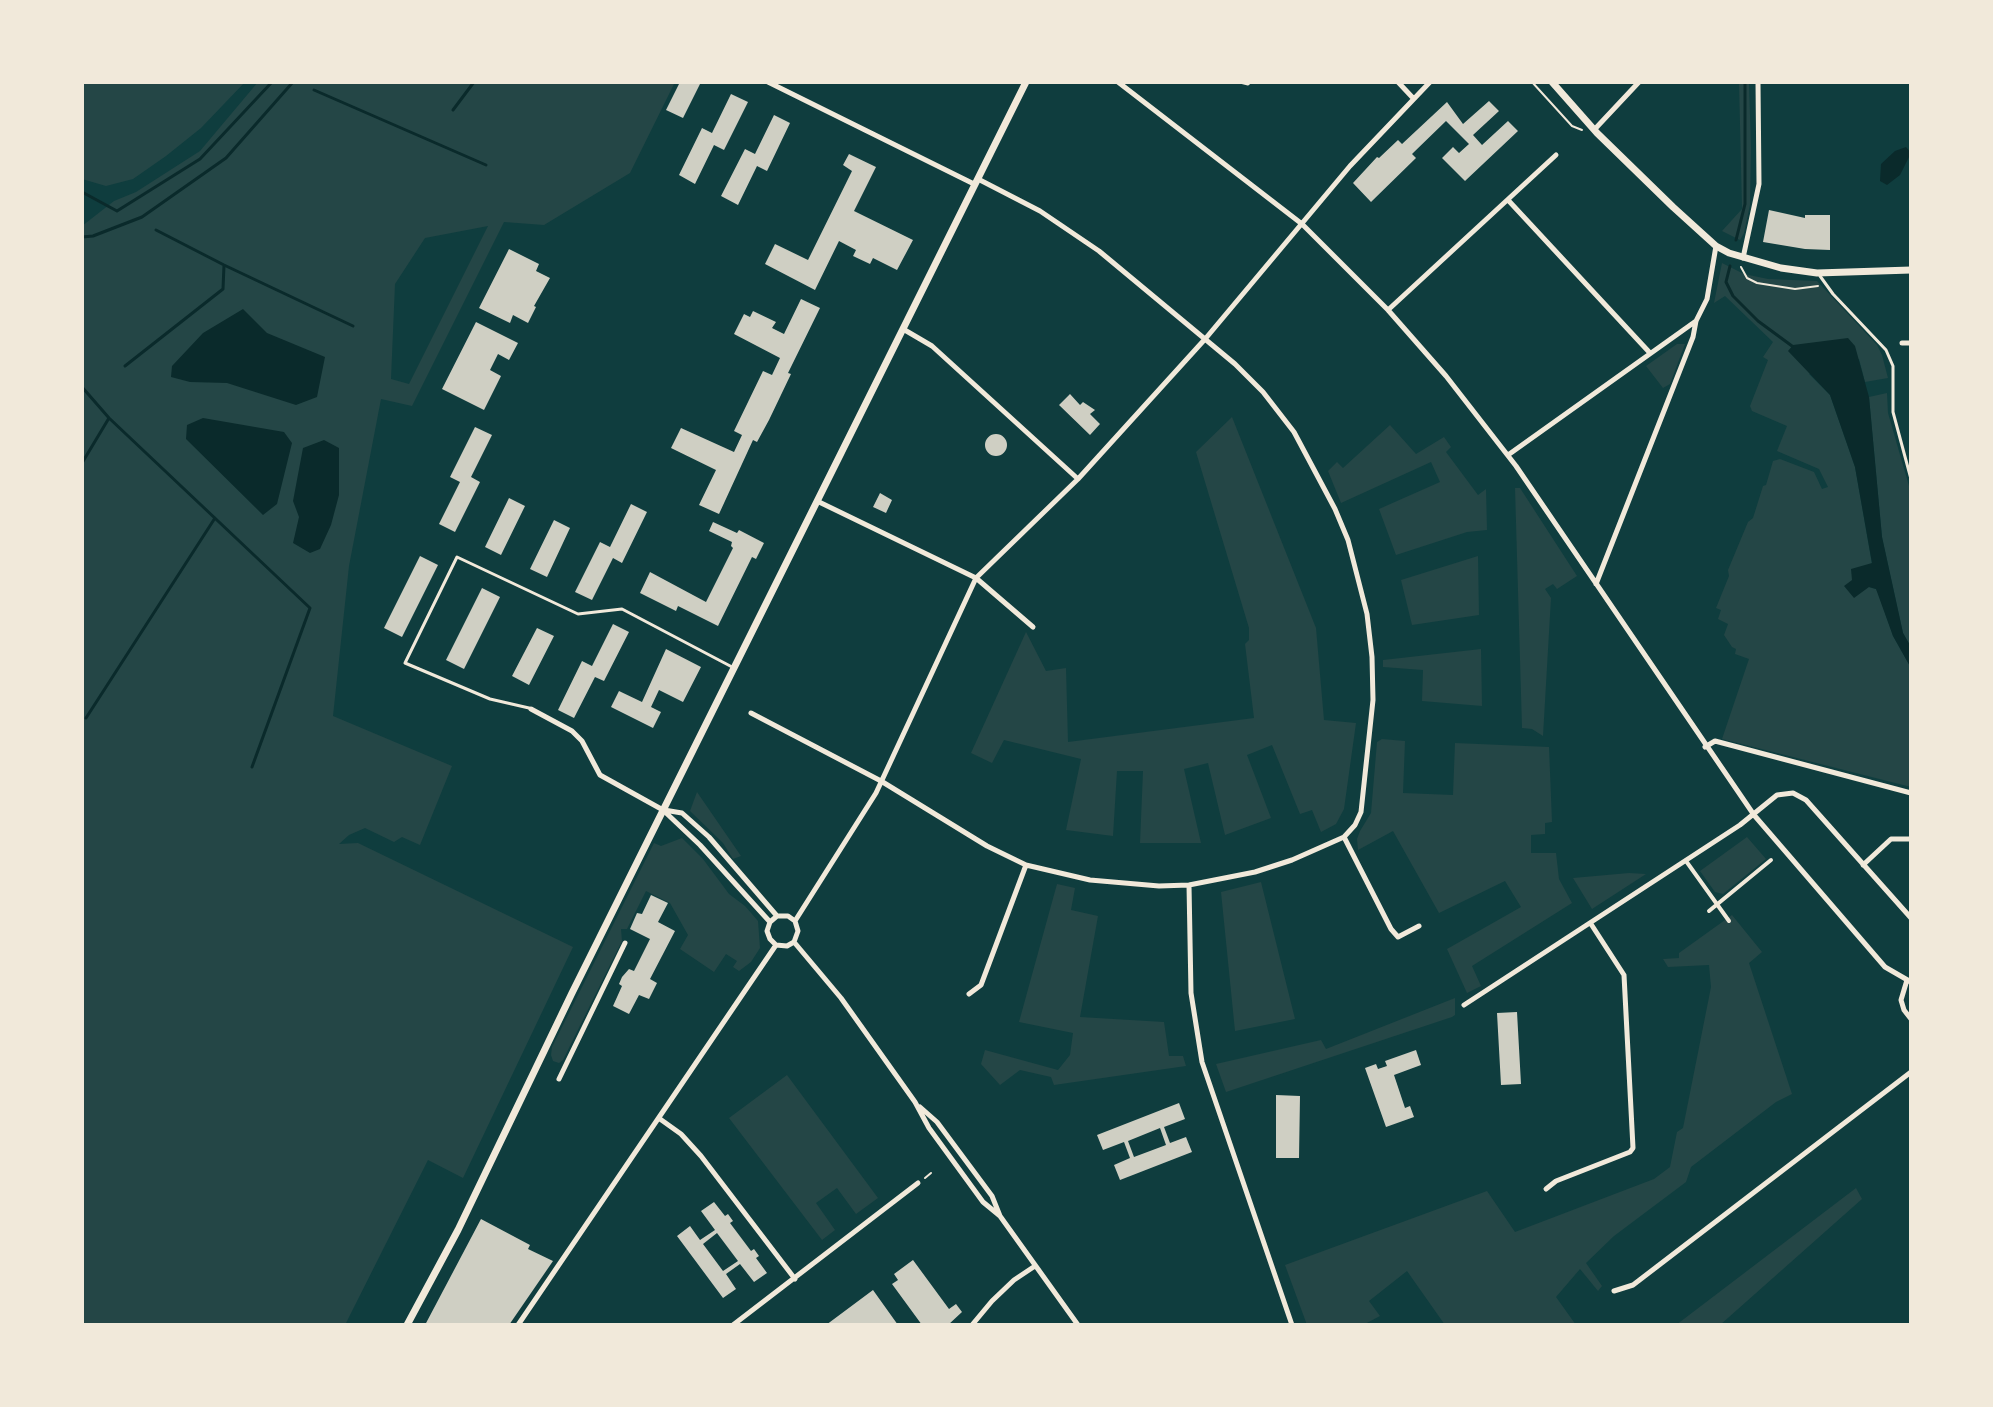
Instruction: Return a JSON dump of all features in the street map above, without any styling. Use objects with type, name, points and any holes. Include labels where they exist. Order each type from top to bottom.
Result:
[{"type":"main road","points":[[407,1325],[464,1216],[1026,82]]},
{"type":"main road","points":[[1552,82],[1594,130],[1716,246],[1743,258],[1817,273],[1911,270]]},
{"type":"street","points":[[751,713],[881,781],[953,827],[1026,865],[1104,882],[1189,885],[1255,872],[1344,837],[1361,812],[1373,700],[1370,634],[1358,575],[1335,509],[1294,432],[1263,392],[1206,338],[1099,251],[1040,211],[768,82]]},
{"type":"street","points":[[1118,82],[1302,224],[1388,310],[1446,376],[1508,455],[1754,815],[1878,960],[1909,981],[1901,1000],[1911,1019]]},
{"type":"street","points":[[1398,82],[1413,98]]},
{"type":"street","points":[[795,921],[863,815],[881,781],[976,578],[1078,479],[1430,82]]},
{"type":"street","points":[[1594,130],[1639,82]]},
{"type":"street","points":[[1743,258],[1759,184],[1758,82]]},
{"type":"street","points":[[1388,310],[1556,155]]},
{"type":"street","points":[[1508,200],[1650,353]]},
{"type":"street","points":[[1595,585],[1707,299],[1716,246]]},
{"type":"street","points":[[1508,455],[1696,321]]},
{"type":"street","points":[[903,329],[932,346],[1078,479]]},
{"type":"street","points":[[1902,343],[1911,343]]},
{"type":"street","points":[[817,501],[976,578],[1033,627]]},
{"type":"street","points":[[531,709],[572,731],[582,741],[600,775],[663,810],[700,845],[770,922]]},
{"type":"street","points":[[1705,747],[1715,741],[1911,793]]},
{"type":"street","points":[[1464,1005],[1686,861],[1754,815],[1777,795],[1793,793],[1806,800],[1911,918]]},
{"type":"street","points":[[663,810],[682,813],[709,837],[777,916]]},
{"type":"street","points":[[1344,837],[1391,929],[1398,937],[1419,926]]},
{"type":"street","points":[[1863,865],[1891,839],[1911,839]]},
{"type":"street","points":[[1709,911],[1771,860]]},
{"type":"street","points":[[1686,861],[1729,921]]},
{"type":"street","points":[[969,994],[981,985],[1026,865]]},
{"type":"street","points":[[1189,885],[1190,978],[1202,1062],[1292,1325]]},
{"type":"street","points":[[777,916],[788,916],[795,921],[798,931],[794,942],[787,946],[776,945],[768,935],[770,922],[777,916]]},
{"type":"street","points":[[1546,1189],[1556,1181],[1630,1152],[1633,1148],[1624,975],[1591,924]]},
{"type":"street","points":[[794,942],[841,998],[983,1202],[1000,1216]]},
{"type":"street","points":[[559,1079],[625,943]]},
{"type":"street","points":[[518,1325],[776,945]]},
{"type":"street","points":[[1614,1291],[1633,1285],[1911,1072]]},
{"type":"street","points":[[915,1102],[937,1122],[992,1196],[1000,1216],[1078,1325]]},
{"type":"street","points":[[660,1119],[681,1134],[701,1156],[795,1279]]},
{"type":"street","points":[[733,1325],[918,1183]]},
{"type":"street","points":[[974,1324],[1014,1280],[1035,1266]]},
{"type":"lane","points":[[1240,82],[1250,82]]},
{"type":"lane","points":[[1817,273],[1886,350],[1893,366],[1893,412],[1911,479]]},
{"type":"lane","points":[[531,709],[490,699],[405,663],[457,557],[578,614],[622,609],[734,668]]},
{"type":"path","points":[[1743,258],[1741,267],[1747,278],[1757,283],[1795,289],[1826,283]]},
{"type":"shaded area","points":[[82,82],[245,82],[201,128],[166,156],[133,179],[106,186],[82,179]]},
{"type":"shaded area","points":[[258,82],[675,82],[630,173],[544,225],[504,222],[412,406],[381,399],[349,566],[333,716],[452,766],[420,845],[402,837],[394,842],[365,828],[349,835],[339,844],[358,843],[573,947],[463,1178],[428,1160],[345,1325],[82,1325],[82,226],[114,201],[136,192],[200,151]],"holes":[[[488,226],[409,384],[391,379],[395,284],[425,238]]]},
{"type":"shaded area","points":[[1739,82],[1749,82],[1751,148],[1750,205],[1740,240],[1722,231],[1742,209]]},
{"type":"shaded area","points":[[1906,147],[1911,153],[1900,175],[1887,185],[1880,181],[1881,164],[1895,151]]},
{"type":"shaded area","points":[[1722,263],[1744,274],[1768,279],[1817,281],[1877,345],[1882,355],[1888,378],[1865,382],[1859,359],[1809,374],[1830,395],[1855,467],[1872,564],[1869,587],[1876,589],[1893,636],[1911,668],[1911,787],[1722,739],[1749,659],[1735,654],[1736,649],[1724,635],[1728,624],[1718,619],[1721,610],[1716,608],[1729,576],[1728,570],[1748,522],[1753,518],[1773,461],[1780,459],[1814,472],[1822,489],[1828,487],[1819,469],[1777,451],[1787,426],[1752,411],[1750,406],[1768,360],[1763,357],[1773,342],[1725,296],[1714,303]]},
{"type":"shaded area","points":[[243,309],[267,333],[325,357],[317,397],[296,405],[227,383],[190,382],[171,377],[172,366],[203,333]]},
{"type":"shaded area","points":[[1848,338],[1855,346],[1869,397],[1882,537],[1903,633],[1911,647],[1911,668],[1893,636],[1876,589],[1869,587],[1854,598],[1844,586],[1852,580],[1851,569],[1872,563],[1855,467],[1830,395],[1788,351],[1793,345]]},
{"type":"shaded area","points":[[1677,344],[1685,344],[1670,384],[1663,388],[1646,366]]},
{"type":"shaded area","points":[[1887,393],[1888,413],[1911,493],[1911,647],[1903,633],[1882,537],[1869,397]]},
{"type":"shaded area","points":[[1232,417],[1316,628],[1324,720],[1356,723],[1344,809],[1336,824],[1321,832],[1312,810],[1300,814],[1272,745],[1247,755],[1271,818],[1225,835],[1208,763],[1184,769],[1201,843],[1140,843],[1143,771],[1117,771],[1113,836],[1066,830],[1081,759],[1004,740],[992,763],[971,753],[1026,632],[1046,671],[1066,668],[1068,742],[1254,718],[1245,644],[1249,640],[1249,628],[1196,452]]},
{"type":"shaded area","points":[[203,418],[284,432],[292,443],[277,504],[263,515],[186,439],[187,425]]},
{"type":"shaded area","points":[[1390,425],[1416,454],[1444,437],[1451,447],[1446,452],[1478,495],[1486,489],[1487,530],[1467,532],[1396,555],[1379,509],[1440,482],[1431,462],[1341,503],[1328,471],[1337,462],[1343,468]]},
{"type":"shaded area","points":[[324,440],[339,448],[339,495],[331,525],[320,549],[310,553],[293,543],[299,517],[293,501],[303,448]]},
{"type":"shaded area","points":[[1515,488],[1520,488],[1577,576],[1557,589],[1553,584],[1545,589],[1551,598],[1543,736],[1532,729],[1522,728]]},
{"type":"shaded area","points":[[1478,556],[1479,615],[1412,625],[1401,580]]},
{"type":"shaded area","points":[[1481,649],[1482,706],[1422,701],[1423,670],[1383,667],[1383,660]]},
{"type":"shaded area","points":[[1382,739],[1405,741],[1403,793],[1453,795],[1455,743],[1549,747],[1552,822],[1545,823],[1545,834],[1531,835],[1531,853],[1556,853],[1559,879],[1572,903],[1472,966],[1481,986],[1467,993],[1447,949],[1521,907],[1505,881],[1439,913],[1393,831],[1358,850],[1357,839],[1371,813],[1377,742]]},
{"type":"shaded area","points":[[697,792],[741,856],[733,859],[723,843],[690,811]]},
{"type":"shaded area","points":[[1747,837],[1766,859],[1723,894],[1715,892],[1700,871]]},
{"type":"shaded area","points":[[682,838],[703,859],[729,894],[758,921],[760,948],[751,962],[739,971],[733,967],[737,961],[726,954],[714,972],[680,949],[688,935],[670,903],[646,891],[627,929],[621,929],[622,941],[563,1060],[559,1063],[553,1061],[552,1047],[654,843],[661,846]]},
{"type":"shaded area","points":[[1646,874],[1592,909],[1573,878]]},
{"type":"shaded area","points":[[1261,882],[1295,1019],[1235,1031],[1221,892]]},
{"type":"shaded area","points":[[1057,884],[1075,888],[1071,910],[1098,916],[1080,1017],[1164,1022],[1169,1056],[1183,1056],[1186,1066],[1054,1085],[1051,1077],[1020,1070],[1000,1085],[981,1064],[985,1050],[1058,1070],[1070,1055],[1073,1033],[1019,1022]]},
{"type":"shaded area","points":[[1732,915],[1762,952],[1749,963],[1792,1094],[1776,1102],[1691,1167],[1686,1182],[1614,1236],[1586,1263],[1602,1286],[1598,1291],[1580,1269],[1556,1297],[1576,1325],[1445,1325],[1407,1271],[1369,1301],[1380,1316],[1363,1325],[1307,1325],[1285,1265],[1487,1191],[1515,1232],[1654,1179],[1670,1167],[1677,1132],[1683,1128],[1711,987],[1709,965],[1668,967],[1663,959],[1679,958],[1679,953]]},
{"type":"shaded area","points":[[1455,998],[1455,1015],[1452,1017],[1226,1092],[1216,1064],[1321,1040],[1326,1049]]},
{"type":"shaded area","points":[[787,1075],[878,1198],[856,1214],[837,1188],[816,1203],[835,1230],[822,1240],[729,1118]]},
{"type":"shaded area","points":[[1856,1188],[1862,1199],[1720,1325],[1676,1325]]},
{"type":"building","points":[[680,82],[701,82],[683,118],[666,110]]},
{"type":"building","points":[[731,94],[748,102],[724,150],[714,145],[695,184],[679,175],[702,128],[712,133]]},
{"type":"building","points":[[1489,101],[1499,111],[1473,135],[1482,145],[1508,121],[1518,131],[1465,181],[1442,158],[1453,147],[1459,153],[1469,144],[1446,121],[1412,154],[1416,158],[1371,202],[1353,183],[1377,157],[1398,140],[1402,144],[1447,102],[1463,124]]},
{"type":"building","points":[[774,115],[790,123],[767,171],[757,166],[738,205],[721,196],[745,149],[755,154]]},
{"type":"building","points":[[849,154],[876,167],[854,211],[913,240],[897,270],[873,258],[870,264],[853,256],[856,250],[839,241],[815,290],[765,264],[775,244],[808,260],[852,171],[843,165]]},
{"type":"building","points":[[1769,210],[1805,218],[1805,215],[1830,215],[1830,250],[1763,242]]},
{"type":"building","points":[[509,249],[539,264],[536,271],[550,278],[528,323],[513,315],[510,323],[479,308]]},
{"type":"building","points":[[801,299],[820,308],[769,420],[757,442],[753,440],[719,514],[699,505],[716,470],[671,448],[681,428],[734,452],[742,435],[734,431],[763,371],[772,375],[780,358],[734,334],[744,314],[750,317],[753,311],[776,322],[772,328],[784,334]]},
{"type":"building","points":[[476,322],[518,343],[509,360],[498,354],[490,370],[501,376],[484,410],[442,389]]},
{"type":"building","points":[[1070,394],[1080,405],[1083,402],[1095,410],[1090,414],[1100,424],[1090,435],[1059,405]]},
{"type":"building","points":[[475,427],[492,435],[471,477],[480,482],[455,532],[439,524],[460,482],[450,477]]},
{"type":"building","points":[[996,434],[1004,437],[1007,445],[1004,453],[996,456],[988,453],[985,445],[988,437]]},
{"type":"building","points":[[880,493],[892,500],[886,513],[873,507]]},
{"type":"building","points":[[509,498],[525,506],[501,555],[485,547]]},
{"type":"building","points":[[631,504],[647,512],[622,563],[613,558],[592,600],[575,592],[600,542],[610,547]]},
{"type":"building","points":[[554,520],[570,528],[547,577],[530,569]]},
{"type":"building","points":[[713,522],[737,533],[739,530],[764,543],[756,559],[752,557],[718,626],[678,606],[676,611],[640,593],[650,572],[706,602],[733,548],[732,542],[709,531]]},
{"type":"building","points":[[420,556],[438,565],[402,637],[384,628]]},
{"type":"building","points":[[482,588],[500,597],[464,669],[446,660]]},
{"type":"building","points":[[613,624],[629,632],[604,681],[595,677],[574,718],[558,710],[582,661],[592,666]]},
{"type":"building","points":[[537,628],[554,636],[529,685],[512,676]]},
{"type":"building","points":[[666,649],[701,667],[683,702],[659,690],[651,707],[661,712],[653,728],[611,707],[619,691],[642,702]]},
{"type":"building","points":[[651,895],[668,903],[658,922],[675,931],[650,979],[657,983],[649,999],[639,995],[629,1014],[613,1006],[622,986],[619,984],[622,977],[629,969],[634,971],[650,939],[630,929],[637,913],[642,914]]},
{"type":"building","points":[[1517,1012],[1521,1084],[1501,1085],[1497,1013]]},
{"type":"building","points":[[1416,1050],[1421,1065],[1394,1075],[1405,1108],[1410,1106],[1414,1117],[1386,1127],[1365,1068],[1376,1064],[1378,1069],[1387,1066],[1385,1061]]},
{"type":"building","points":[[1276,1095],[1300,1096],[1299,1158],[1276,1158]]},
{"type":"building","points":[[1179,1103],[1185,1119],[1164,1127],[1170,1143],[1186,1137],[1192,1152],[1120,1180],[1114,1165],[1130,1158],[1124,1142],[1103,1150],[1097,1135]],"holes":[[[1160,1128],[1166,1145],[1134,1157],[1128,1141]]]},
{"type":"building","points":[[714,1202],[725,1216],[728,1214],[733,1221],[730,1223],[751,1251],[754,1249],[759,1256],[756,1258],[767,1273],[754,1282],[740,1264],[726,1274],[736,1289],[723,1298],[677,1236],[690,1226],[700,1240],[715,1230],[701,1211]],"holes":[[[717,1233],[738,1261],[723,1271],[703,1244]]]},
{"type":"building","points":[[481,1219],[553,1261],[509,1325],[425,1325]]},
{"type":"building","points":[[913,1260],[949,1309],[956,1304],[962,1312],[948,1325],[922,1325],[892,1284],[898,1280],[894,1274]]},
{"type":"building","points":[[873,1290],[898,1325],[826,1325]]},
{"type":"waterway","points":[[82,192],[117,211],[200,159],[272,82]]},
{"type":"waterway","points":[[82,237],[93,236],[142,217],[226,158],[293,82]]},
{"type":"waterway","points":[[453,110],[474,82]]},
{"type":"waterway","points":[[1736,240],[1745,204],[1745,82]]},
{"type":"waterway","points":[[314,90],[486,165]]},
{"type":"waterway","points":[[156,230],[353,326]]},
{"type":"waterway","points":[[125,366],[223,289],[224,265]]},
{"type":"waterway","points":[[1730,266],[1726,282],[1733,296],[1758,321],[1792,346]]},
{"type":"waterway","points":[[82,387],[109,418],[310,608],[252,767]]},
{"type":"waterway","points":[[82,463],[109,418]]},
{"type":"waterway","points":[[86,718],[215,518]]}]
